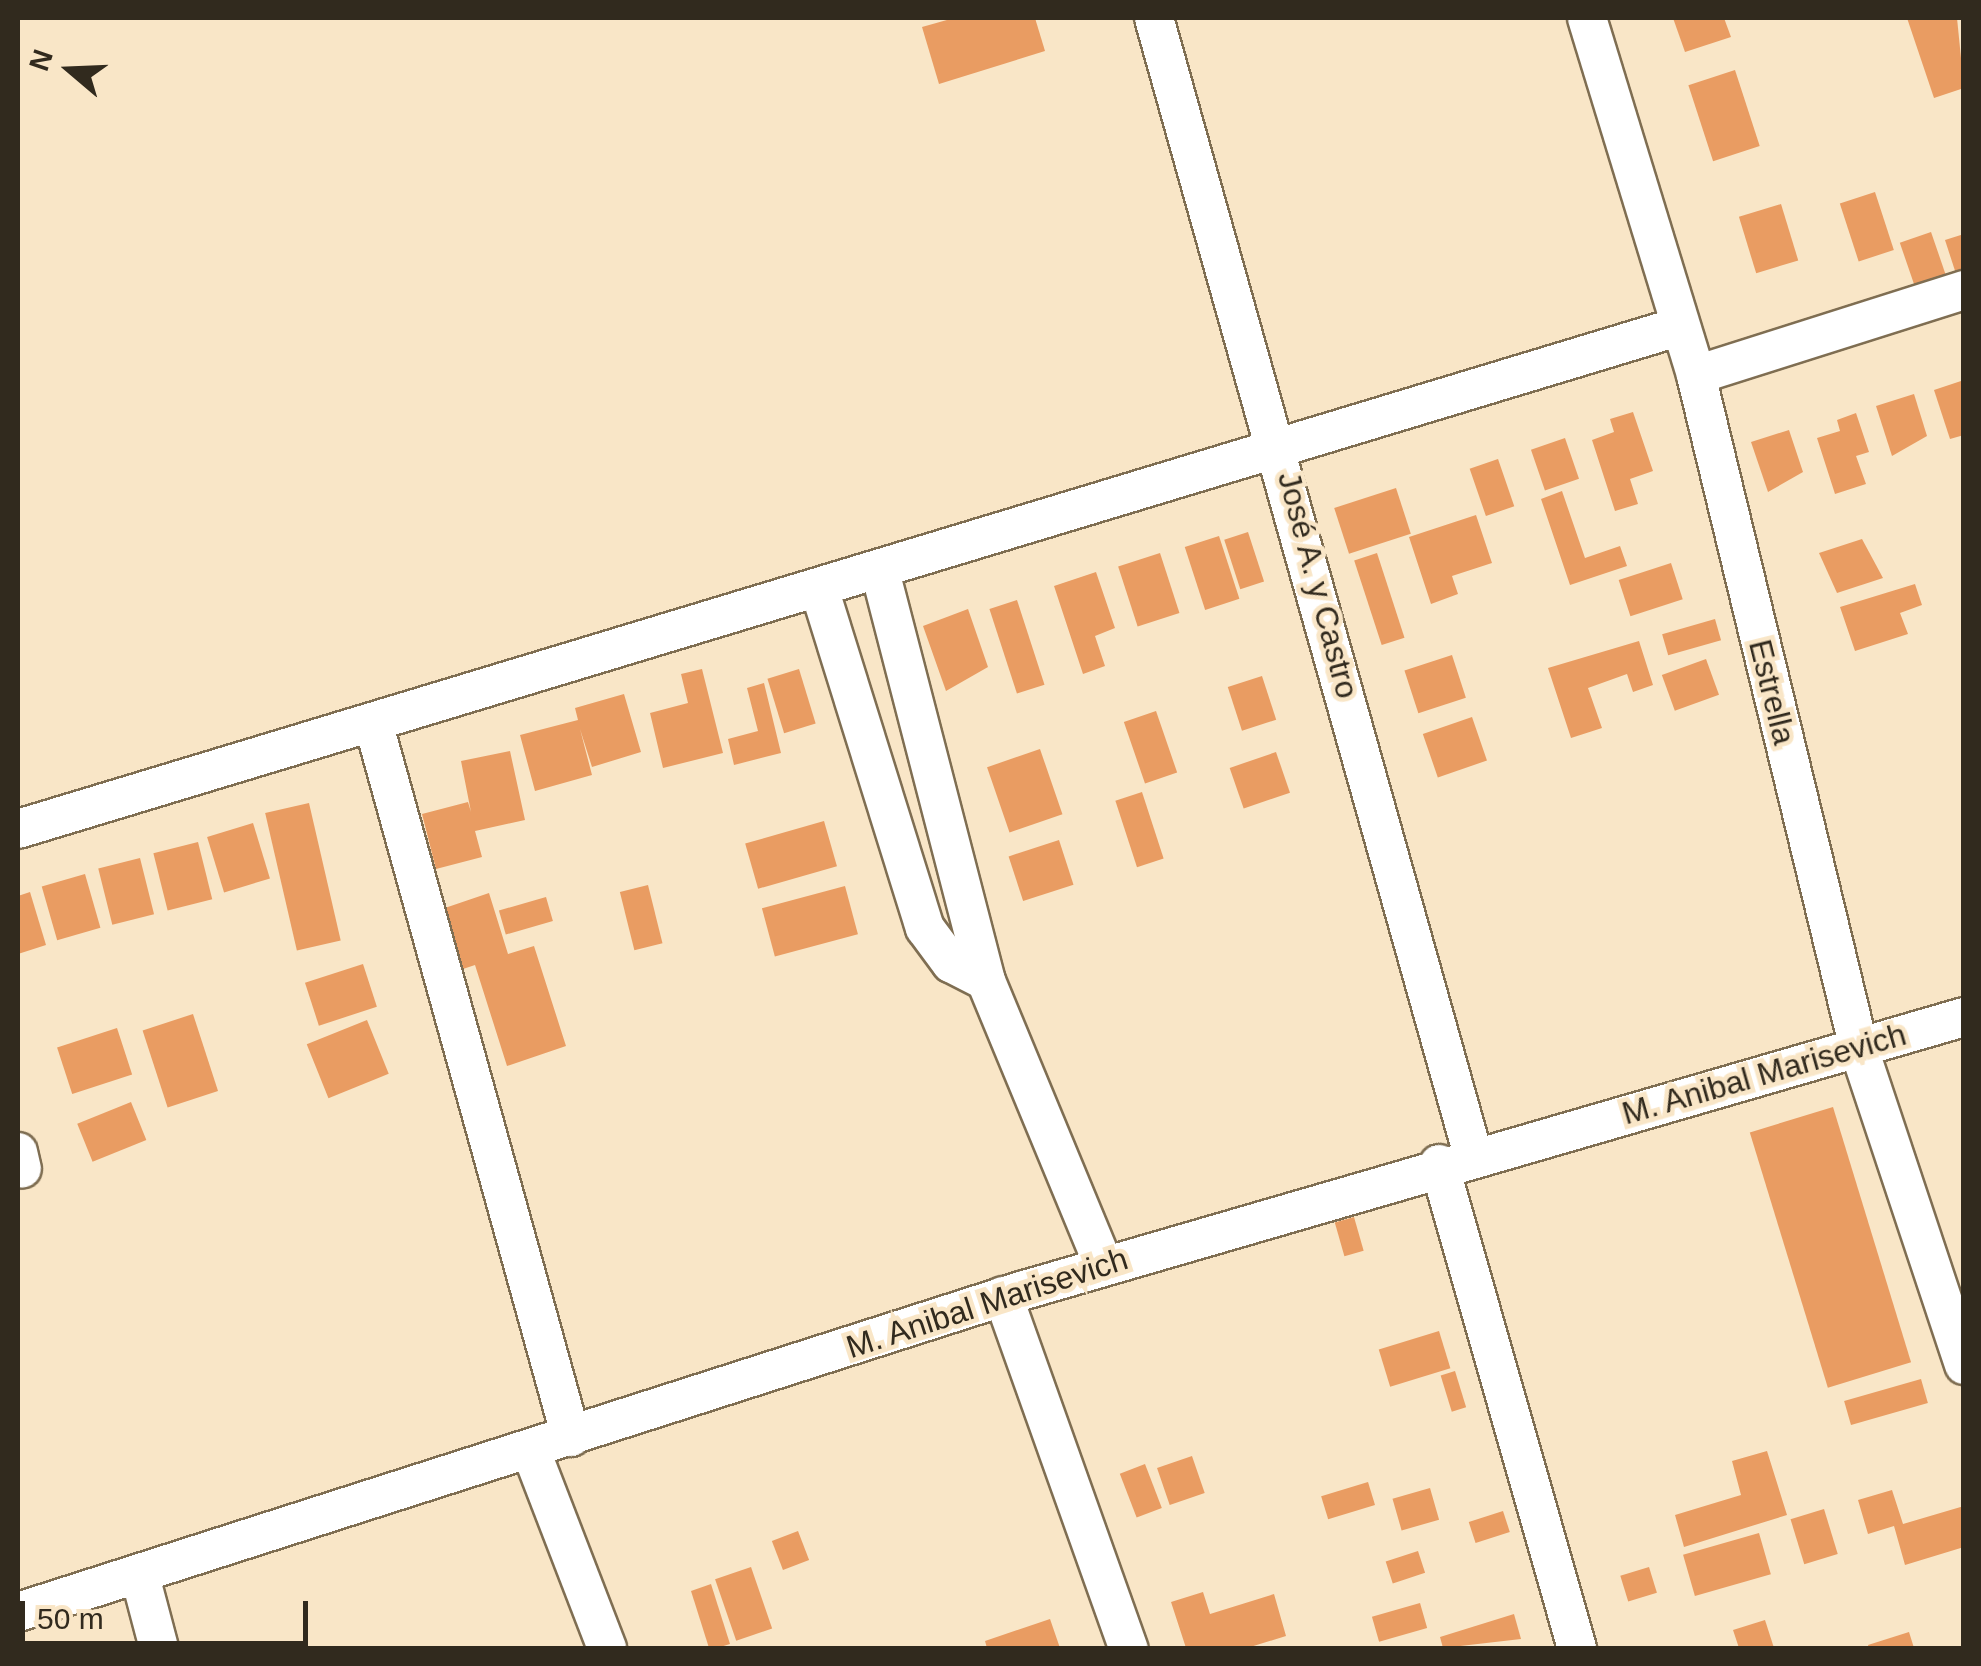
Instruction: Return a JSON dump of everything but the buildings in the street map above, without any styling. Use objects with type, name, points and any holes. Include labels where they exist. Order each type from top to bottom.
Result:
[{"type":"street","name":"José A. y Castro","points":[[1154,18],[1280,446],[1578,1648]]},
{"type":"street","name":"Estrella","points":[[1586,18],[1696,375],[1859,1048],[1964,1364]]},
{"type":"street","points":[[1696,375],[1964,290]]},
{"type":"street","points":[[18,829],[880,572],[1280,446],[1681,326]]},
{"type":"street","points":[[880,572],[986,981],[1104,1266]]},
{"type":"street","points":[[819,588],[924,928],[952,964],[986,981]]},
{"type":"street","points":[[373,722],[571,1438]]},
{"type":"street","name":"M. Anibal Marisevich","points":[[18,1612],[532,1451],[1003,1296],[1456,1160],[1964,1017]]},
{"type":"street","points":[[1003,1296],[1128,1648]]},
{"type":"street","points":[[532,1451],[607,1648]]},
{"type":"street","points":[[140,1576],[160,1648]]}]
